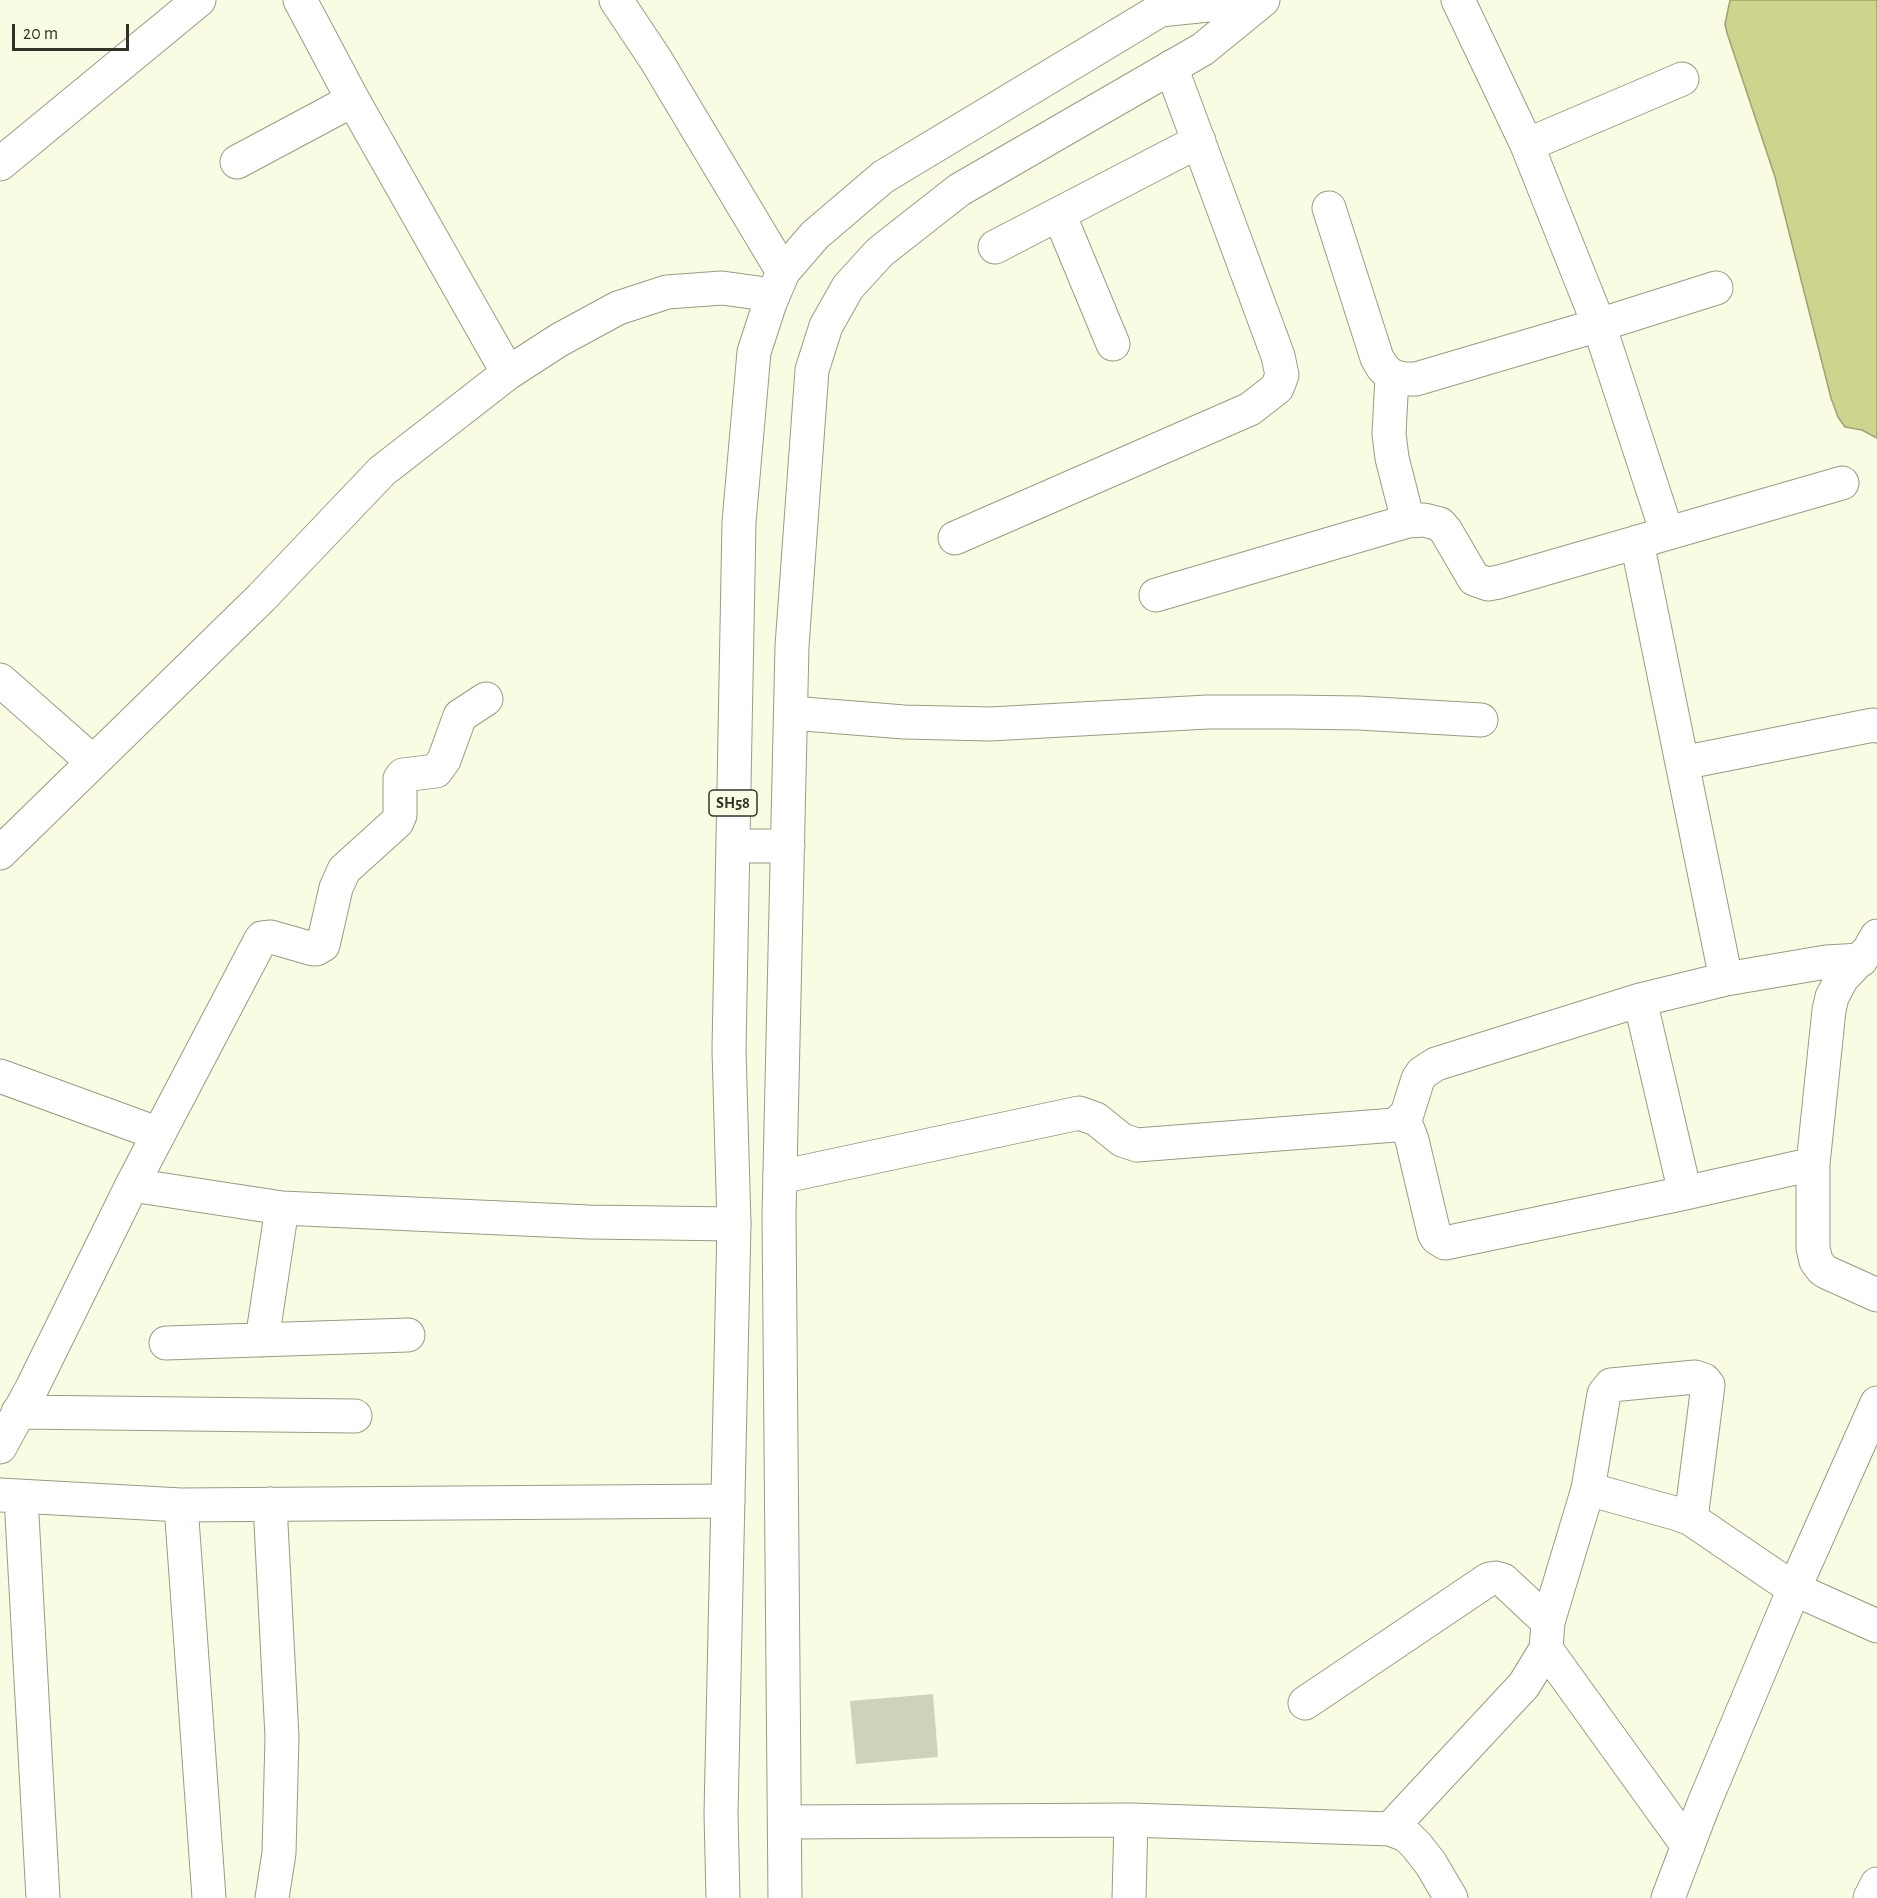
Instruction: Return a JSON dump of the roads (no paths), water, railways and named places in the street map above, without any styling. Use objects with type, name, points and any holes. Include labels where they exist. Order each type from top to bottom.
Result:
[{"type":"street","points":[[0,164],[199,0]]},
{"type":"street","points":[[300,0],[353,100],[508,373]]},
{"type":"street","points":[[0,853],[261,598],[382,471],[508,373],[559,340],[618,308],[667,292],[778,284],[656,60],[616,0]]},
{"type":"street","name":"SH58","points":[[723,1898],[721,1813],[734,1224],[729,1050],[739,522],[754,352],[778,284],[815,235],[883,177],[1160,10],[1257,0]]},
{"type":"street","points":[[785,1898],[780,1178],[792,646],[812,370],[826,326],[848,287],[880,252],[959,189],[1203,49],[1263,0]]},
{"type":"street","points":[[1458,0],[1527,146],[1599,325],[1652,538],[1682,763],[1726,979]]},
{"type":"street","points":[[955,538],[1250,409],[1276,388],[1282,375],[1278,356],[1171,67]]},
{"type":"street","points":[[1527,146],[1682,79]]},
{"type":"street","points":[[237,162],[353,100]]},
{"type":"street","points":[[995,247],[1199,141]]},
{"type":"street","points":[[1329,208],[1377,357],[1383,368],[1392,376],[1404,379],[1416,379],[1716,288]]},
{"type":"street","points":[[1059,214],[1113,344]]},
{"type":"street","points":[[1392,376],[1389,434],[1392,458],[1408,521]]},
{"type":"street","points":[[1156,594],[1408,521],[1424,520],[1440,524],[1474,579],[1488,584],[1842,483]]},
{"type":"street","points":[[0,680],[93,762]]},
{"type":"street","points":[[0,1447],[132,1185],[262,938],[271,937],[313,949],[323,945],[336,888],[344,870],[397,822],[400,778],[403,775],[436,771],[444,760],[460,716],[486,699]]},
{"type":"street","points":[[791,713],[904,722],[990,724],[1207,712],[1359,713],[1481,720]]},
{"type":"street","points":[[1682,763],[1877,726]]},
{"type":"street","points":[[733,846],[788,846]]},
{"type":"street","points":[[780,1178],[1079,1113],[1096,1119],[1122,1140],[1137,1145],[1395,1125],[1404,1119],[1422,1073],[1436,1064],[1640,1000],[1726,979],[1826,962],[1869,948]]},
{"type":"street","points":[[1869,948],[1842,978],[1832,997],[1829,1010],[1813,1164],[1814,1248],[1816,1261],[1822,1269],[1877,1295]]},
{"type":"street","points":[[1640,1000],[1685,1193]]},
{"type":"street","points":[[0,1076],[159,1134]]},
{"type":"street","points":[[1404,1119],[1412,1140],[1434,1233],[1445,1243],[1813,1164]]},
{"type":"street","points":[[132,1185],[282,1208],[588,1222],[734,1224]]},
{"type":"street","points":[[262,1340],[282,1208]]},
{"type":"street","points":[[166,1343],[408,1335]]},
{"type":"street","points":[[1390,1829],[1524,1685],[1547,1636],[1588,1489],[1604,1394],[1608,1387],[1619,1383],[1695,1377],[1706,1383],[1709,1389],[1691,1519]]},
{"type":"street","points":[[1668,1898],[1794,1589],[1877,1403]]},
{"type":"street","points":[[18,1412],[355,1416]]},
{"type":"street","points":[[1588,1489],[1691,1519],[1794,1589],[1877,1626]]},
{"type":"street","points":[[43,1898],[10,1496],[181,1505],[728,1501]]},
{"type":"street","points":[[270,1504],[282,1737],[279,1852],[272,1898]]},
{"type":"street","points":[[181,1505],[209,1898]]},
{"type":"street","points":[[1305,1703],[1489,1579],[1503,1580],[1547,1636],[1688,1846]]},
{"type":"street","points":[[785,1822],[1131,1820],[1390,1829],[1406,1836],[1417,1846],[1452,1898]]},
{"type":"street","points":[[1129,1898],[1131,1820]]},
{"type":"street","points":[[1870,1898],[1877,1884]]}]
